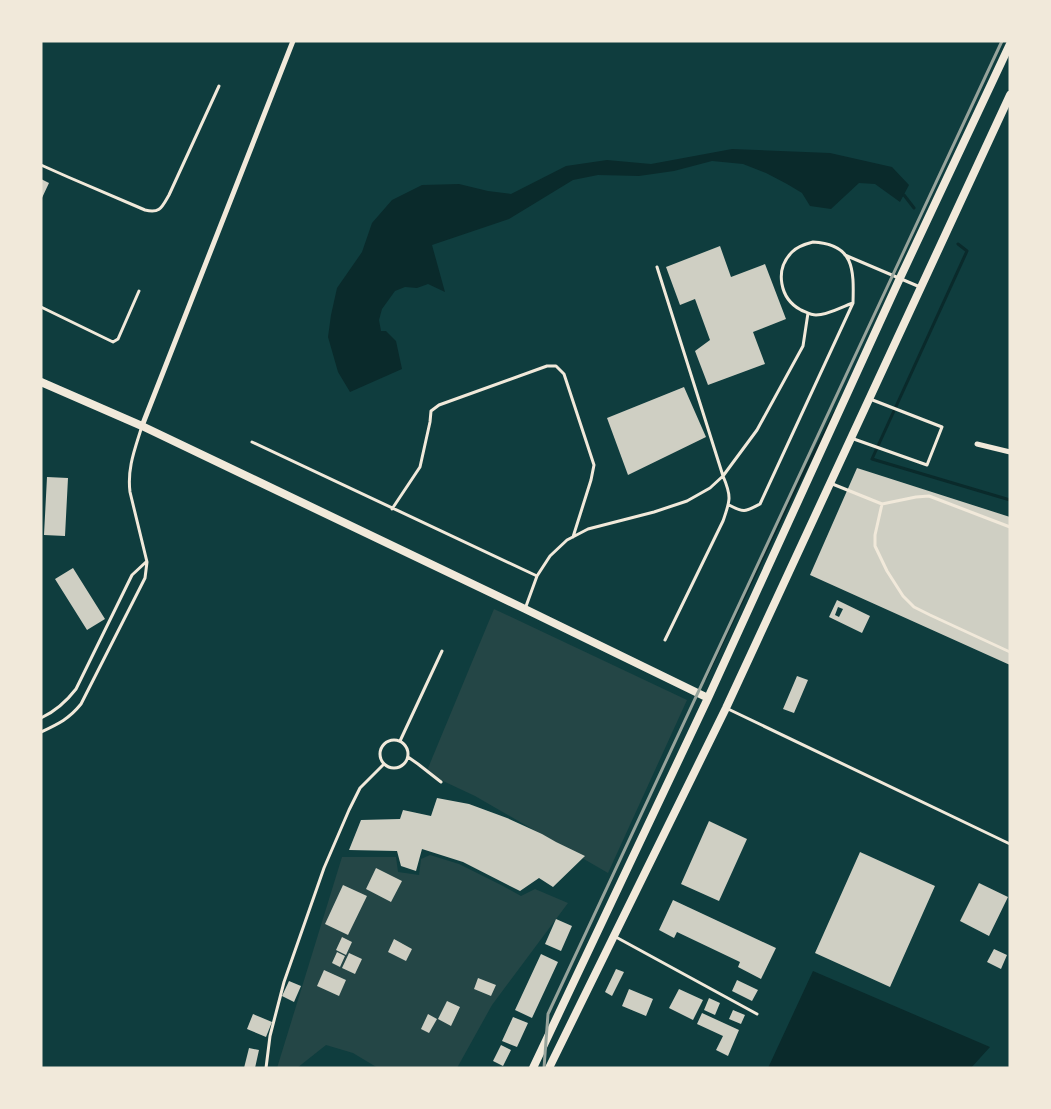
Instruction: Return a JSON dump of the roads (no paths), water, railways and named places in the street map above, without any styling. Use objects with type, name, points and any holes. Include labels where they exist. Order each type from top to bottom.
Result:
[{"type":"street","points":[[142,426],[293,41]]},
{"type":"street","points":[[533,1068],[708,698],[900,278],[1010,44]]},
{"type":"street","points":[[549,1068],[726,708],[1010,95]]},
{"type":"street","points":[[41,382],[142,426],[708,698]]},
{"type":"street","points":[[977,444],[1010,452]]},
{"type":"lane","points":[[41,164],[145,210],[158,211],[169,195],[219,86]]},
{"type":"lane","points":[[729,505],[741,511],[750,510],[760,504],[852,303],[854,277],[851,265],[845,255],[836,247],[825,242],[812,242],[801,245],[784,262],[781,274],[782,286],[786,297],[794,306],[815,315],[827,313],[852,303]]},
{"type":"lane","points":[[845,255],[921,287]]},
{"type":"lane","points":[[657,267],[729,492],[729,505],[723,521],[665,640]]},
{"type":"lane","points":[[41,307],[113,342],[118,339],[139,291]]},
{"type":"lane","points":[[525,609],[536,576],[550,556],[567,540],[588,529],[654,512],[687,501],[710,488],[723,476],[757,430],[803,346],[808,313]]},
{"type":"lane","points":[[392,508],[420,467],[431,411],[439,405],[547,366],[556,366],[564,374],[594,465],[573,537]]},
{"type":"lane","points":[[851,438],[927,465],[942,427],[869,399]]},
{"type":"lane","points":[[41,732],[68,718],[81,704],[145,578],[147,562],[129,482],[129,472],[142,426]]},
{"type":"lane","points":[[252,442],[536,576]]},
{"type":"lane","points":[[830,483],[882,504],[916,496],[929,496],[1010,527]]},
{"type":"lane","points":[[882,504],[875,546],[887,571],[903,596],[914,607],[930,616],[1010,652]]},
{"type":"lane","points":[[41,718],[64,704],[76,689],[132,575],[147,562]]},
{"type":"lane","points":[[400,741],[442,651]]},
{"type":"lane","points":[[726,708],[1010,844]]},
{"type":"lane","points":[[390,740],[400,741],[407,749],[407,757],[404,764],[397,767],[390,767],[384,764],[380,758],[382,747],[390,740]]},
{"type":"lane","points":[[407,757],[441,782]]},
{"type":"lane","points":[[266,1068],[270,1036],[284,982],[324,868],[360,788],[384,764]]},
{"type":"lane","points":[[614,936],[757,1014]]},
{"type":"waterway","points":[[904,195],[914,208]]},
{"type":"waterway","points":[[958,244],[967,251],[872,459],[1010,500]]},
{"type":"waterway","points":[[705,679],[792,496],[835,412]]},
{"type":"railway","points":[[544,1068],[548,1014],[1002,41]]}]
